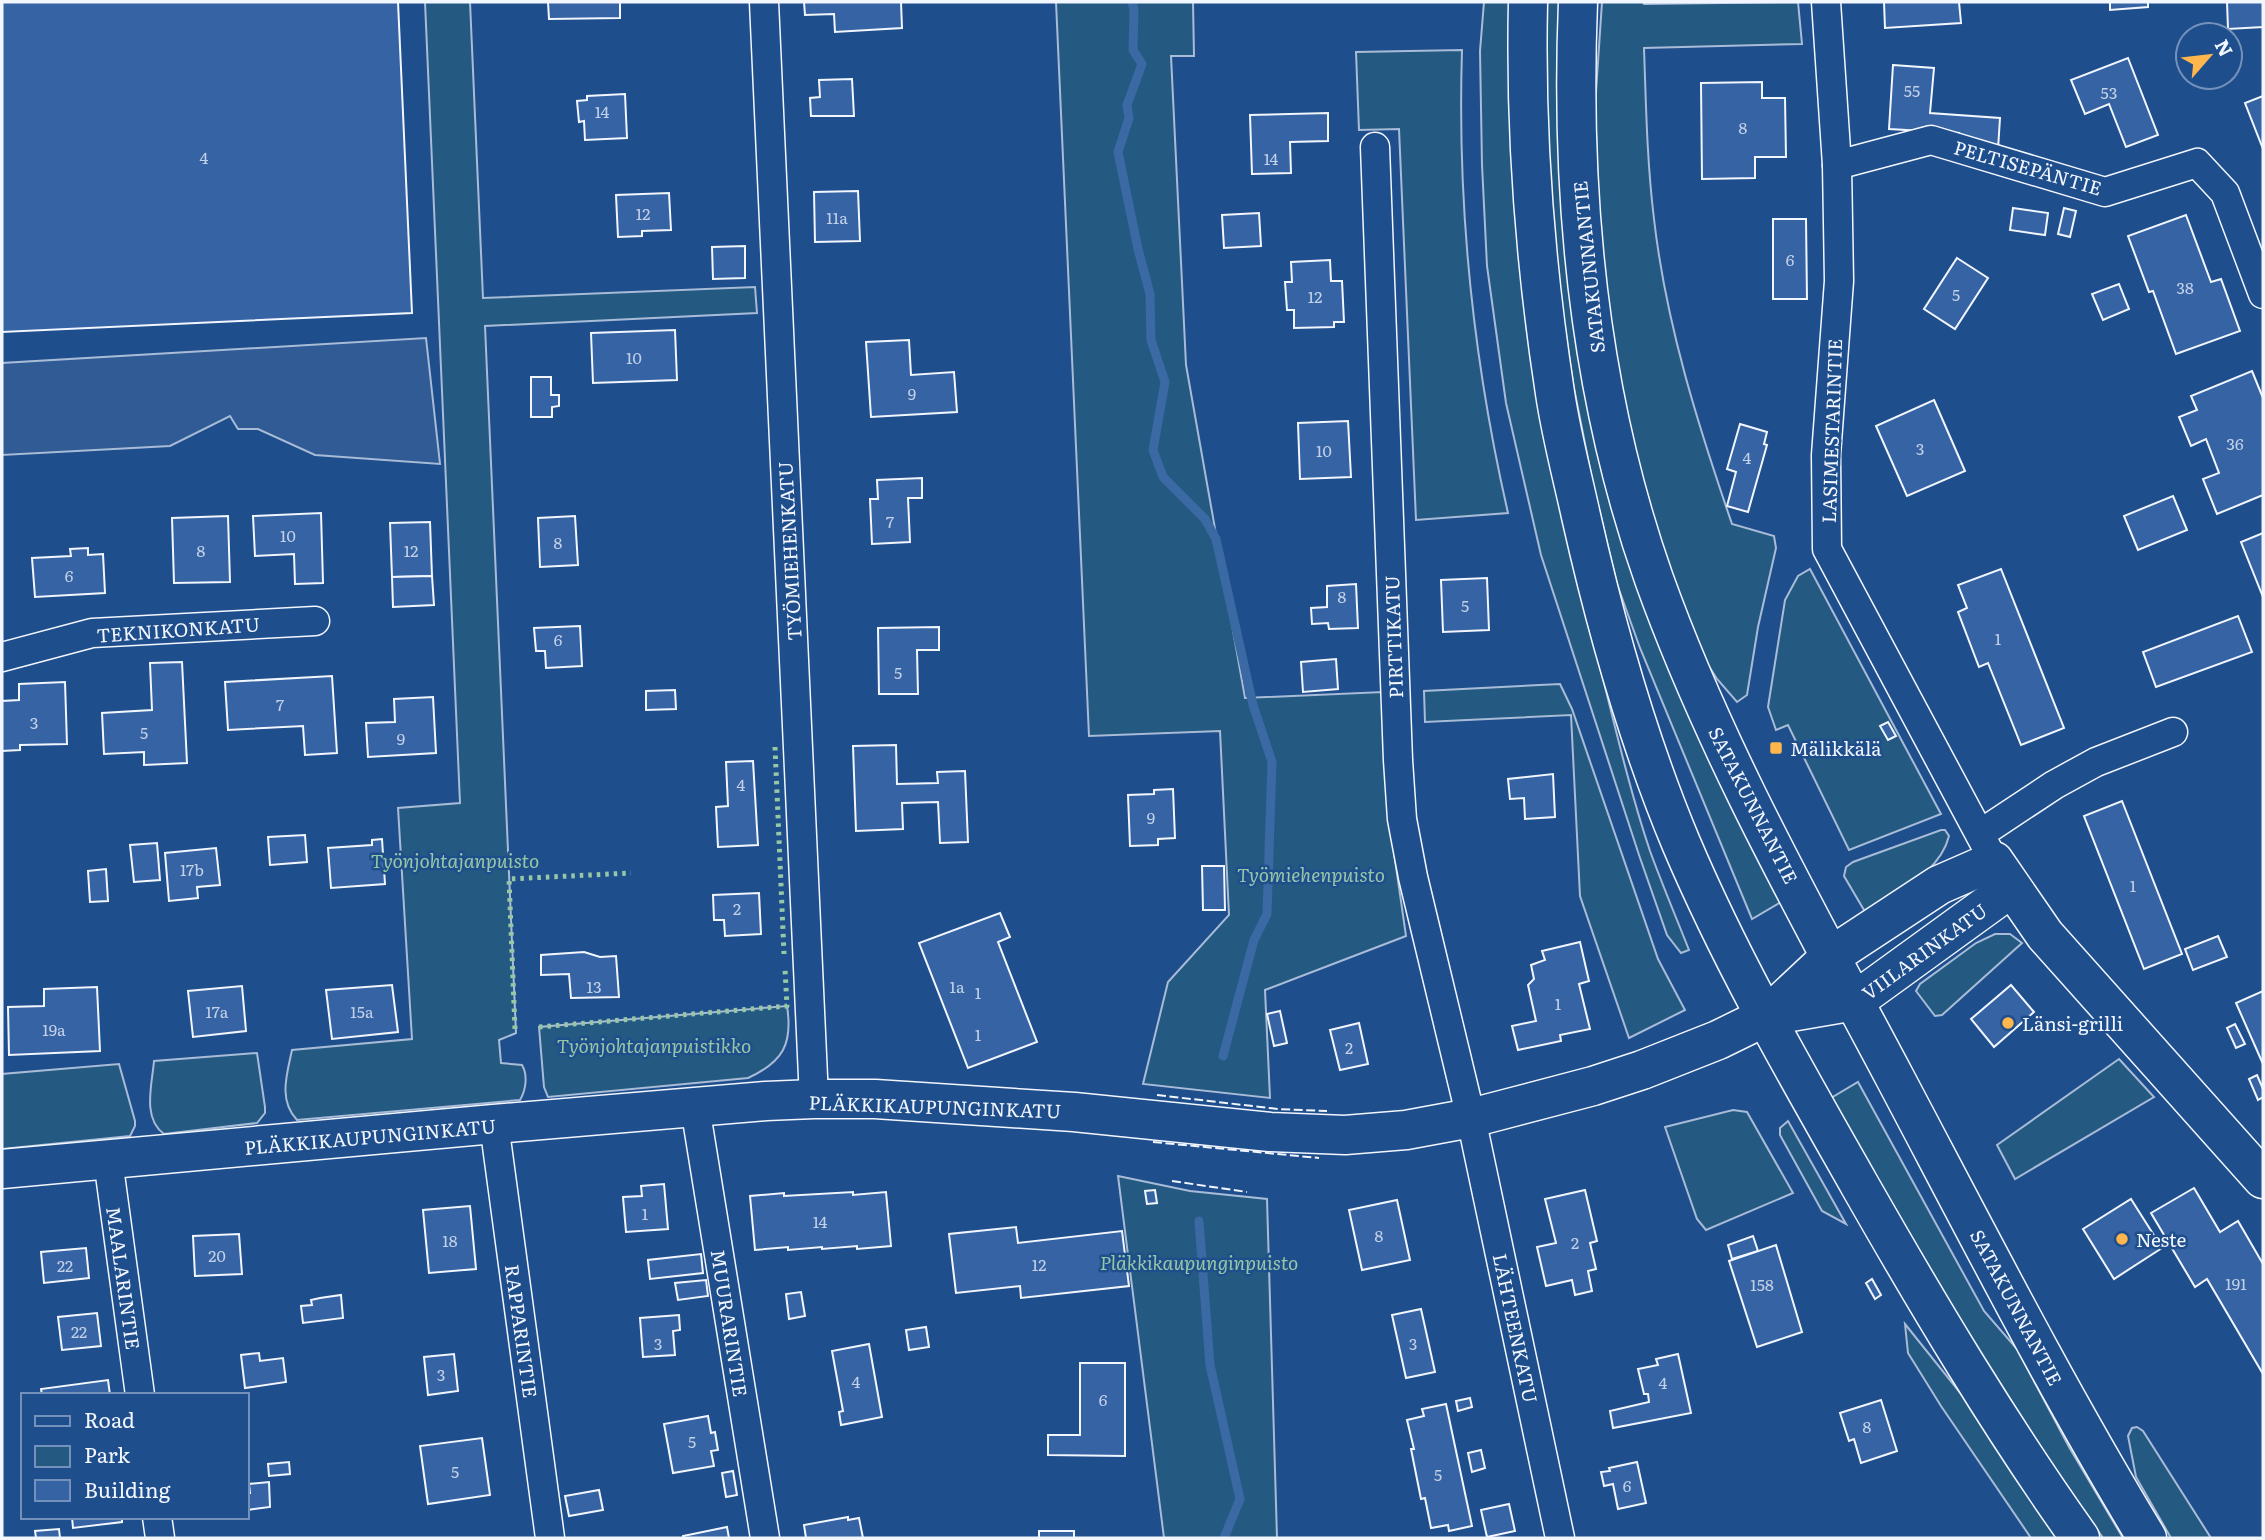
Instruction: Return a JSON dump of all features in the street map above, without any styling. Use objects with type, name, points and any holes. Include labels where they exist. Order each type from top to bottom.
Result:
[{"type":"main road","points":[[1528,2],[1527,76],[1537,257],[1555,397],[1597,586],[1639,730],[1681,842],[1726,941],[1823,1121],[1942,1326],[2014,1441],[2080,1538]]},
{"type":"main road","name":"SATAKUNNANTIE","points":[[1578,2],[1576,110],[1584,253],[1603,386],[1625,483],[1654,577],[1711,720],[1831,956],[2074,1414],[2147,1538]]},
{"type":"main road","points":[[1995,861],[2045,934],[2263,1179]]},
{"type":"main road","name":"VIILARINKATU","points":[[1767,1016],[1831,956],[1940,885],[1995,861]]},
{"type":"main road","name":"VIILARINKATU","points":[[1767,1016],[1855,1001],[1995,861]]},
{"type":"main road","name":"PLÄKKIKAUPUNGINKATU","points":[[2,1169],[494,1124],[814,1099],[875,1099],[1074,1112],[1270,1132],[1345,1135],[1406,1130],[1471,1118],[1593,1086],[1704,1046],[1767,1016]]},
{"type":"street","name":"TYÖMIEHENKATU","points":[[764,2],[814,1099]]},
{"type":"street","name":"LASIMESTARINTIE","points":[[1826,2],[1837,166],[1839,281],[1826,455],[1827,549],[1995,861]]},
{"type":"street","name":"PELTISEPÄNTIE","points":[[1837,166],[1931,140],[2105,192],[2197,163],[2225,192],[2263,294]]},
{"type":"street","name":"PIRTTIKATU","points":[[1375,147],[1402,818],[1413,877],[1471,1118]]},
{"type":"street","name":"TEKNIKONKATU","points":[[2,657],[92,633],[315,621]]},
{"type":"street","points":[[1995,861],[2054,785],[2096,762],[2173,732]]},
{"type":"street","name":"MUURARINTIE","points":[[695,1107],[765,1538]]},
{"type":"street","name":"LÄHTEENKATU","points":[[1471,1118],[1560,1538]]},
{"type":"street","name":"RAPPARINTIE","points":[[494,1124],[550,1538]]},
{"type":"street","name":"MAALARINTIE","points":[[108,1160],[140,1393]]},
{"type":"street","points":[[158,1519],[160,1538]]},
{"type":"green space","name":"Työnjohtajanpuisto","points":[[425,2],[470,2],[483,298],[755,287],[757,313],[485,326],[516,1033],[499,1040],[501,1063],[522,1065],[526,1078],[525,1087],[520,1100],[297,1120],[291,1112],[286,1095],[286,1077],[292,1050],[412,1039],[398,808],[460,803]]},
{"type":"green space","name":"Työmiehenpuisto","points":[[1056,2],[1193,2],[1194,56],[1171,56],[1186,365],[1245,698],[1383,692],[1391,832],[1406,936],[1265,990],[1270,1098],[1143,1084],[1168,982],[1229,915],[1220,731],[1089,736]]},
{"type":"green space","points":[[1484,2],[1510,2],[1509,82],[1518,240],[1540,398],[1555,476],[1633,797],[1650,851],[1689,950],[1681,953],[1667,935],[1541,555],[1506,403],[1487,266],[1480,51]]},
{"type":"green space","points":[[1546,2],[1559,2],[1570,264],[1781,902],[1752,919],[1640,648],[1617,584],[1593,484],[1573,383],[1556,267],[1547,147]]},
{"type":"green space","points":[[1602,2],[1798,2],[1802,44],[1644,48],[1648,155],[1654,219],[1666,297],[1685,374],[1732,524],[1774,536],[1776,548],[1758,627],[1747,695],[1737,702],[1717,679],[1700,652],[1666,561],[1631,441],[1602,288],[1595,107]]},
{"type":"green space","points":[[1462,50],[1462,167],[1470,283],[1485,398],[1508,513],[1416,520],[1399,129],[1359,130],[1356,52]]},
{"type":"green space","points":[[1810,569],[1941,814],[1849,850],[1788,725],[1776,730],[1768,707],[1785,600],[1798,576]]},
{"type":"green space","points":[[1560,684],[1572,709],[1658,959],[1685,1010],[1629,1038],[1580,896],[1571,715],[1425,722],[1424,691]]},
{"type":"green space","points":[[1945,830],[1949,836],[1937,861],[1904,889],[1868,913],[1864,910],[1844,876],[1846,867],[1853,862]]},
{"type":"green space","points":[[1995,934],[2010,934],[2022,943],[1942,1015],[1935,1016],[1916,991],[1920,984],[1976,943]]},
{"type":"green space","name":"Työnjohtajanpuistikko","points":[[787,1006],[788,1031],[783,1050],[770,1065],[748,1078],[548,1097],[544,1087],[539,1027]]},
{"type":"green space","points":[[257,1053],[265,1113],[257,1123],[164,1134],[157,1127],[150,1100],[154,1061]]},
{"type":"green space","points":[[2119,1059],[2154,1097],[2015,1179],[1997,1145]]},
{"type":"green space","points":[[119,1064],[135,1121],[130,1136],[2,1149],[2,1074]]},
{"type":"green space","points":[[1858,1082],[1984,1311],[2017,1349],[2069,1447],[2123,1538],[2103,1538],[2049,1460],[1966,1330],[1831,1098]]},
{"type":"green space","points":[[1733,1110],[1747,1112],[1793,1193],[1706,1230],[1697,1219],[1665,1127]]},
{"type":"green space","points":[[1788,1121],[1846,1224],[1822,1211],[1780,1135],[1780,1128]]},
{"type":"green space","name":"Pläkkikaupunginpuisto","points":[[1118,1176],[1190,1191],[1267,1199],[1277,1538],[1164,1538]]},
{"type":"green space","points":[[1905,1324],[1962,1395],[2060,1538],[2031,1538],[1908,1353]]},
{"type":"green space","points":[[2137,1427],[2143,1431],[2211,1538],[2171,1538],[2136,1477],[2128,1436],[2132,1428]]},
{"type":"shaded area","points":[[426,338],[440,464],[315,455],[258,429],[238,429],[230,416],[170,446],[2,455],[2,363]]},
{"type":"building","points":[[2,2],[398,2],[412,313],[2,332]]},
{"type":"building","points":[[548,2],[620,2],[620,18],[549,19]]},
{"type":"building","points":[[804,2],[901,2],[902,28],[835,32],[834,14],[805,15]]},
{"type":"building","points":[[1884,2],[1959,2],[1961,23],[1885,28]]},
{"type":"building","points":[[2110,2],[2148,2],[2148,7],[2110,10]]},
{"type":"building","points":[[2227,2],[2263,2],[2263,27],[2244,28],[2244,21],[2228,21]]},
{"type":"building","points":[[2128,58],[2158,135],[2126,147],[2109,104],[2085,114],[2071,80]]},
{"type":"building","points":[[1893,65],[1934,68],[1930,113],[2000,118],[1998,149],[1958,147],[1959,133],[1889,129]]},
{"type":"building","points":[[852,79],[854,116],[811,116],[810,98],[820,97],[819,80]]},
{"type":"building","points":[[1762,82],[1762,98],[1785,98],[1786,157],[1755,157],[1755,178],[1702,179],[1701,83]]},
{"type":"building","points":[[625,94],[627,138],[585,140],[584,121],[579,122],[577,101],[587,100],[587,96]]},
{"type":"building","points":[[2263,96],[2263,149],[2245,103]]},
{"type":"building","points":[[1328,113],[1328,141],[1290,142],[1291,173],[1252,174],[1250,115]]},
{"type":"building","points":[[858,191],[860,241],[815,242],[814,192]]},
{"type":"building","points":[[669,193],[671,230],[642,231],[642,236],[618,237],[616,195]]},
{"type":"building","points":[[2013,208],[2048,213],[2045,235],[2010,230]]},
{"type":"building","points":[[2064,208],[2076,211],[2070,237],[2058,234]]},
{"type":"building","points":[[1259,213],[1261,246],[1224,248],[1222,215]]},
{"type":"building","points":[[2186,215],[2211,282],[2221,279],[2240,331],[2176,354],[2153,291],[2149,292],[2128,236]]},
{"type":"building","points":[[1773,219],[1806,219],[1807,299],[1773,299]]},
{"type":"building","points":[[745,246],[745,278],[713,279],[712,247]]},
{"type":"building","points":[[1957,258],[1988,278],[1955,329],[1924,309]]},
{"type":"building","points":[[1330,260],[1331,281],[1342,281],[1344,322],[1334,322],[1334,327],[1294,328],[1294,310],[1287,310],[1285,282],[1292,282],[1291,262]]},
{"type":"building","points":[[2119,284],[2129,309],[2103,320],[2092,294]]},
{"type":"building","points":[[675,330],[677,380],[593,383],[591,333]]},
{"type":"building","points":[[909,340],[911,375],[954,372],[957,412],[871,417],[866,342]]},
{"type":"building","points":[[2252,371],[2263,398],[2263,495],[2217,514],[2203,479],[2219,473],[2206,439],[2191,446],[2179,417],[2197,410],[2191,396]]},
{"type":"building","points":[[531,377],[551,377],[551,395],[559,395],[559,406],[552,407],[552,417],[531,417]]},
{"type":"building","points":[[1934,400],[1965,471],[1907,496],[1876,426]]},
{"type":"building","points":[[1348,421],[1351,477],[1300,479],[1298,423]]},
{"type":"building","points":[[1740,424],[1767,432],[1764,444],[1767,445],[1748,512],[1727,506],[1736,472],[1727,469]]},
{"type":"building","points":[[922,478],[922,498],[908,498],[910,542],[872,544],[870,499],[878,499],[877,480]]},
{"type":"building","points":[[2173,496],[2187,530],[2138,550],[2124,516]]},
{"type":"building","points":[[321,513],[323,583],[295,584],[294,554],[255,556],[253,516]]},
{"type":"building","points":[[228,516],[230,582],[174,583],[172,518]]},
{"type":"building","points":[[575,516],[578,565],[540,567],[538,518]]},
{"type":"building","points":[[430,522],[432,576],[392,577],[390,523]]},
{"type":"building","points":[[2263,533],[2263,597],[2241,542]]},
{"type":"building","points":[[88,548],[88,555],[103,554],[105,593],[35,597],[32,558],[71,556],[70,549]]},
{"type":"building","points":[[2001,569],[2064,728],[2021,745],[1988,663],[1979,667],[1958,612],[1967,608],[1958,585]]},
{"type":"building","points":[[432,576],[434,605],[393,607],[392,577]]},
{"type":"building","points":[[1487,578],[1489,630],[1443,632],[1441,580]]},
{"type":"building","points":[[1356,584],[1358,628],[1329,629],[1328,623],[1312,624],[1311,608],[1327,607],[1327,586]]},
{"type":"building","points":[[2238,616],[2252,652],[2156,687],[2143,652]]},
{"type":"building","points":[[580,626],[582,666],[546,668],[545,651],[536,651],[534,628]]},
{"type":"building","points":[[939,627],[939,650],[917,650],[918,694],[879,694],[878,628]]},
{"type":"building","points":[[1336,659],[1338,689],[1303,692],[1301,662]]},
{"type":"building","points":[[182,662],[187,763],[144,765],[144,752],[104,754],[102,713],[152,710],[150,663]]},
{"type":"building","points":[[332,676],[337,753],[305,755],[303,726],[228,730],[225,682]]},
{"type":"building","points":[[65,682],[67,744],[20,745],[20,750],[2,751],[2,701],[19,700],[19,684]]},
{"type":"building","points":[[675,690],[676,709],[646,710],[646,691]]},
{"type":"building","points":[[433,697],[436,753],[368,757],[366,723],[395,722],[394,699]]},
{"type":"building","points":[[1888,722],[1896,736],[1888,740],[1880,726]]},
{"type":"building","points":[[896,745],[897,784],[938,783],[937,772],[965,771],[968,842],[940,843],[938,802],[902,803],[903,829],[856,831],[853,746]]},
{"type":"building","points":[[753,761],[758,845],[718,847],[716,807],[728,806],[726,762]]},
{"type":"building","points":[[1553,774],[1555,817],[1525,819],[1524,798],[1510,799],[1508,779]]},
{"type":"building","points":[[1173,789],[1175,838],[1158,839],[1158,845],[1130,846],[1128,795],[1154,794],[1154,790]]},
{"type":"building","points":[[2122,801],[2182,954],[2144,969],[2084,816]]},
{"type":"building","points":[[305,835],[307,862],[270,865],[268,837]]},
{"type":"building","points":[[382,839],[385,884],[331,888],[328,848],[372,845],[372,840]]},
{"type":"building","points":[[157,843],[160,880],[134,882],[130,845]]},
{"type":"building","points":[[216,848],[220,885],[197,887],[198,898],[169,901],[165,853]]},
{"type":"building","points":[[1202,866],[1224,866],[1225,910],[1203,910]]},
{"type":"building","points":[[106,869],[108,901],[90,902],[88,871]]},
{"type":"building","points":[[759,893],[761,934],[725,936],[724,920],[714,920],[713,895]]},
{"type":"building","points":[[1000,913],[1010,937],[998,942],[1037,1042],[968,1068],[919,943]]},
{"type":"building","points":[[2218,936],[2227,957],[2193,970],[2185,949]]},
{"type":"building","points":[[1580,942],[1589,981],[1579,984],[1590,1029],[1560,1035],[1561,1041],[1518,1050],[1512,1026],[1536,1021],[1528,985],[1534,979],[1531,965],[1545,960],[1542,951]]},
{"type":"building","points":[[584,952],[600,957],[616,956],[619,997],[571,998],[569,974],[541,975],[541,955]]},
{"type":"building","points":[[392,985],[398,1032],[332,1039],[326,990]]},
{"type":"building","points":[[2011,985],[2034,1012],[1994,1047],[1971,1019]]},
{"type":"building","points":[[242,986],[246,1031],[193,1037],[188,991]]},
{"type":"building","points":[[97,987],[100,1051],[9,1055],[8,1007],[44,1006],[44,989]]},
{"type":"building","points":[[2263,991],[2263,1064],[2236,1003]]},
{"type":"building","points":[[1280,1011],[1287,1043],[1274,1046],[1267,1014]]},
{"type":"building","points":[[1359,1023],[1368,1064],[1340,1070],[1330,1030]]},
{"type":"building","points":[[2235,1024],[2245,1044],[2236,1048],[2227,1028]]},
{"type":"building","points":[[2257,1075],[2263,1089],[2263,1097],[2258,1100],[2249,1079]]},
{"type":"building","points":[[664,1184],[668,1229],[626,1232],[623,1197],[642,1196],[641,1186]]},
{"type":"building","points":[[2194,1188],[2220,1232],[2238,1221],[2263,1264],[2263,1374],[2207,1279],[2195,1287],[2151,1213]]},
{"type":"building","points":[[1155,1190],[1157,1203],[1147,1204],[1145,1191]]},
{"type":"building","points":[[1585,1190],[1597,1241],[1590,1243],[1596,1269],[1588,1271],[1592,1291],[1575,1295],[1572,1280],[1546,1286],[1537,1247],[1556,1243],[1545,1199]]},
{"type":"building","points":[[853,1192],[853,1195],[886,1192],[891,1246],[755,1250],[750,1196]]},
{"type":"building","points":[[2131,1199],[2162,1248],[2114,1279],[2083,1229]]},
{"type":"building","points":[[1397,1200],[1410,1260],[1362,1270],[1349,1210]]},
{"type":"building","points":[[470,1206],[476,1269],[429,1273],[423,1210]]},
{"type":"building","points":[[1016,1227],[1018,1243],[1122,1231],[1129,1286],[1021,1298],[1020,1286],[956,1293],[949,1234]]},
{"type":"building","points":[[239,1234],[242,1274],[195,1276],[193,1236]]},
{"type":"building","points":[[1753,1236],[1758,1251],[1732,1259],[1728,1245]]},
{"type":"building","points":[[1776,1245],[1802,1332],[1757,1347],[1729,1261]]},
{"type":"building","points":[[86,1248],[89,1278],[44,1283],[41,1252]]},
{"type":"building","points":[[701,1254],[703,1273],[650,1279],[648,1260]]},
{"type":"building","points":[[1872,1279],[1881,1295],[1875,1299],[1866,1283]]},
{"type":"building","points":[[706,1280],[708,1296],[678,1300],[675,1283]]},
{"type":"building","points":[[801,1292],[805,1316],[789,1319],[786,1294]]},
{"type":"building","points":[[341,1295],[343,1318],[303,1323],[301,1306],[312,1305],[311,1300]]},
{"type":"building","points":[[1421,1309],[1435,1372],[1406,1378],[1392,1315]]},
{"type":"building","points":[[97,1313],[101,1346],[62,1350],[58,1317]]},
{"type":"building","points":[[679,1315],[680,1330],[673,1331],[675,1355],[643,1357],[640,1318]]},
{"type":"building","points":[[926,1327],[929,1347],[909,1350],[906,1330]]},
{"type":"building","points":[[869,1344],[882,1417],[841,1425],[839,1412],[843,1411],[832,1351]]},
{"type":"building","points":[[259,1353],[260,1361],[283,1358],[286,1382],[245,1388],[241,1355]]},
{"type":"building","points":[[454,1354],[458,1391],[428,1395],[424,1357]]},
{"type":"building","points":[[1678,1354],[1691,1413],[1613,1428],[1610,1411],[1649,1402],[1648,1394],[1644,1394],[1638,1369],[1658,1365],[1656,1359]]},
{"type":"building","points":[[1080,1363],[1125,1363],[1125,1456],[1048,1455],[1048,1435],[1080,1435]]},
{"type":"building","points":[[108,1380],[110,1393],[42,1393],[41,1389]]},
{"type":"building","points":[[1470,1398],[1472,1407],[1458,1411],[1456,1401]]},
{"type":"building","points":[[1881,1400],[1897,1451],[1861,1463],[1854,1439],[1849,1441],[1840,1413]]},
{"type":"building","points":[[1446,1404],[1472,1526],[1449,1531],[1448,1525],[1431,1528],[1425,1498],[1421,1499],[1407,1420],[1424,1416],[1422,1409]]},
{"type":"building","points":[[708,1416],[711,1433],[715,1432],[718,1450],[711,1451],[714,1466],[673,1473],[664,1424]]},
{"type":"building","points":[[482,1438],[490,1495],[428,1504],[420,1446]]},
{"type":"building","points":[[1481,1450],[1485,1468],[1472,1472],[1468,1453]]},
{"type":"building","points":[[289,1462],[290,1474],[269,1476],[268,1464]]},
{"type":"building","points":[[1637,1462],[1646,1503],[1618,1509],[1613,1484],[1604,1486],[1601,1472]]},
{"type":"building","points":[[733,1471],[737,1495],[726,1497],[722,1473]]},
{"type":"building","points":[[269,1482],[270,1507],[248,1510],[249,1484]]},
{"type":"building","points":[[599,1490],[603,1510],[569,1516],[565,1496]]},
{"type":"building","points":[[1509,1504],[1515,1531],[1487,1537],[1481,1510]]},
{"type":"building","points":[[848,1517],[848,1520],[859,1518],[863,1538],[806,1538],[804,1525]]},
{"type":"building","points":[[72,1519],[122,1519],[122,1522],[73,1528]]},
{"type":"building","points":[[727,1527],[729,1538],[683,1538],[683,1536]]},
{"type":"building","points":[[59,1529],[60,1538],[36,1538],[35,1531]]},
{"type":"building","points":[[1039,1531],[1074,1531],[1074,1538],[1039,1538]]},
{"type":"waterway","points":[[1132,2],[1133,50],[1142,64],[1127,105],[1129,118],[1118,152],[1150,294],[1151,340],[1165,382],[1153,450],[1163,477],[1205,519],[1216,539],[1253,705],[1272,762],[1267,914],[1254,940],[1223,1056]]},
{"type":"waterway","points":[[1199,1221],[1210,1365],[1240,1499],[1224,1538]]},
{"type":"hedge","points":[[775,747],[784,954]]},
{"type":"hedge","points":[[515,1029],[509,879],[631,873]]},
{"type":"hedge","points":[[539,1027],[787,1006],[785,969]]},
{"type":"fence","points":[[1157,1095],[1278,1109],[1327,1111]]},
{"type":"fence","points":[[1153,1142],[1319,1158]]},
{"type":"fence","points":[[1172,1181],[1247,1192]]},
{"type":"place","name":"Mälikkälä","points":[[1776,748]]},
{"type":"place","name":"Länsi-grilli","points":[[2008,1023]]},
{"type":"place","name":"Neste","points":[[2122,1239]]}]
